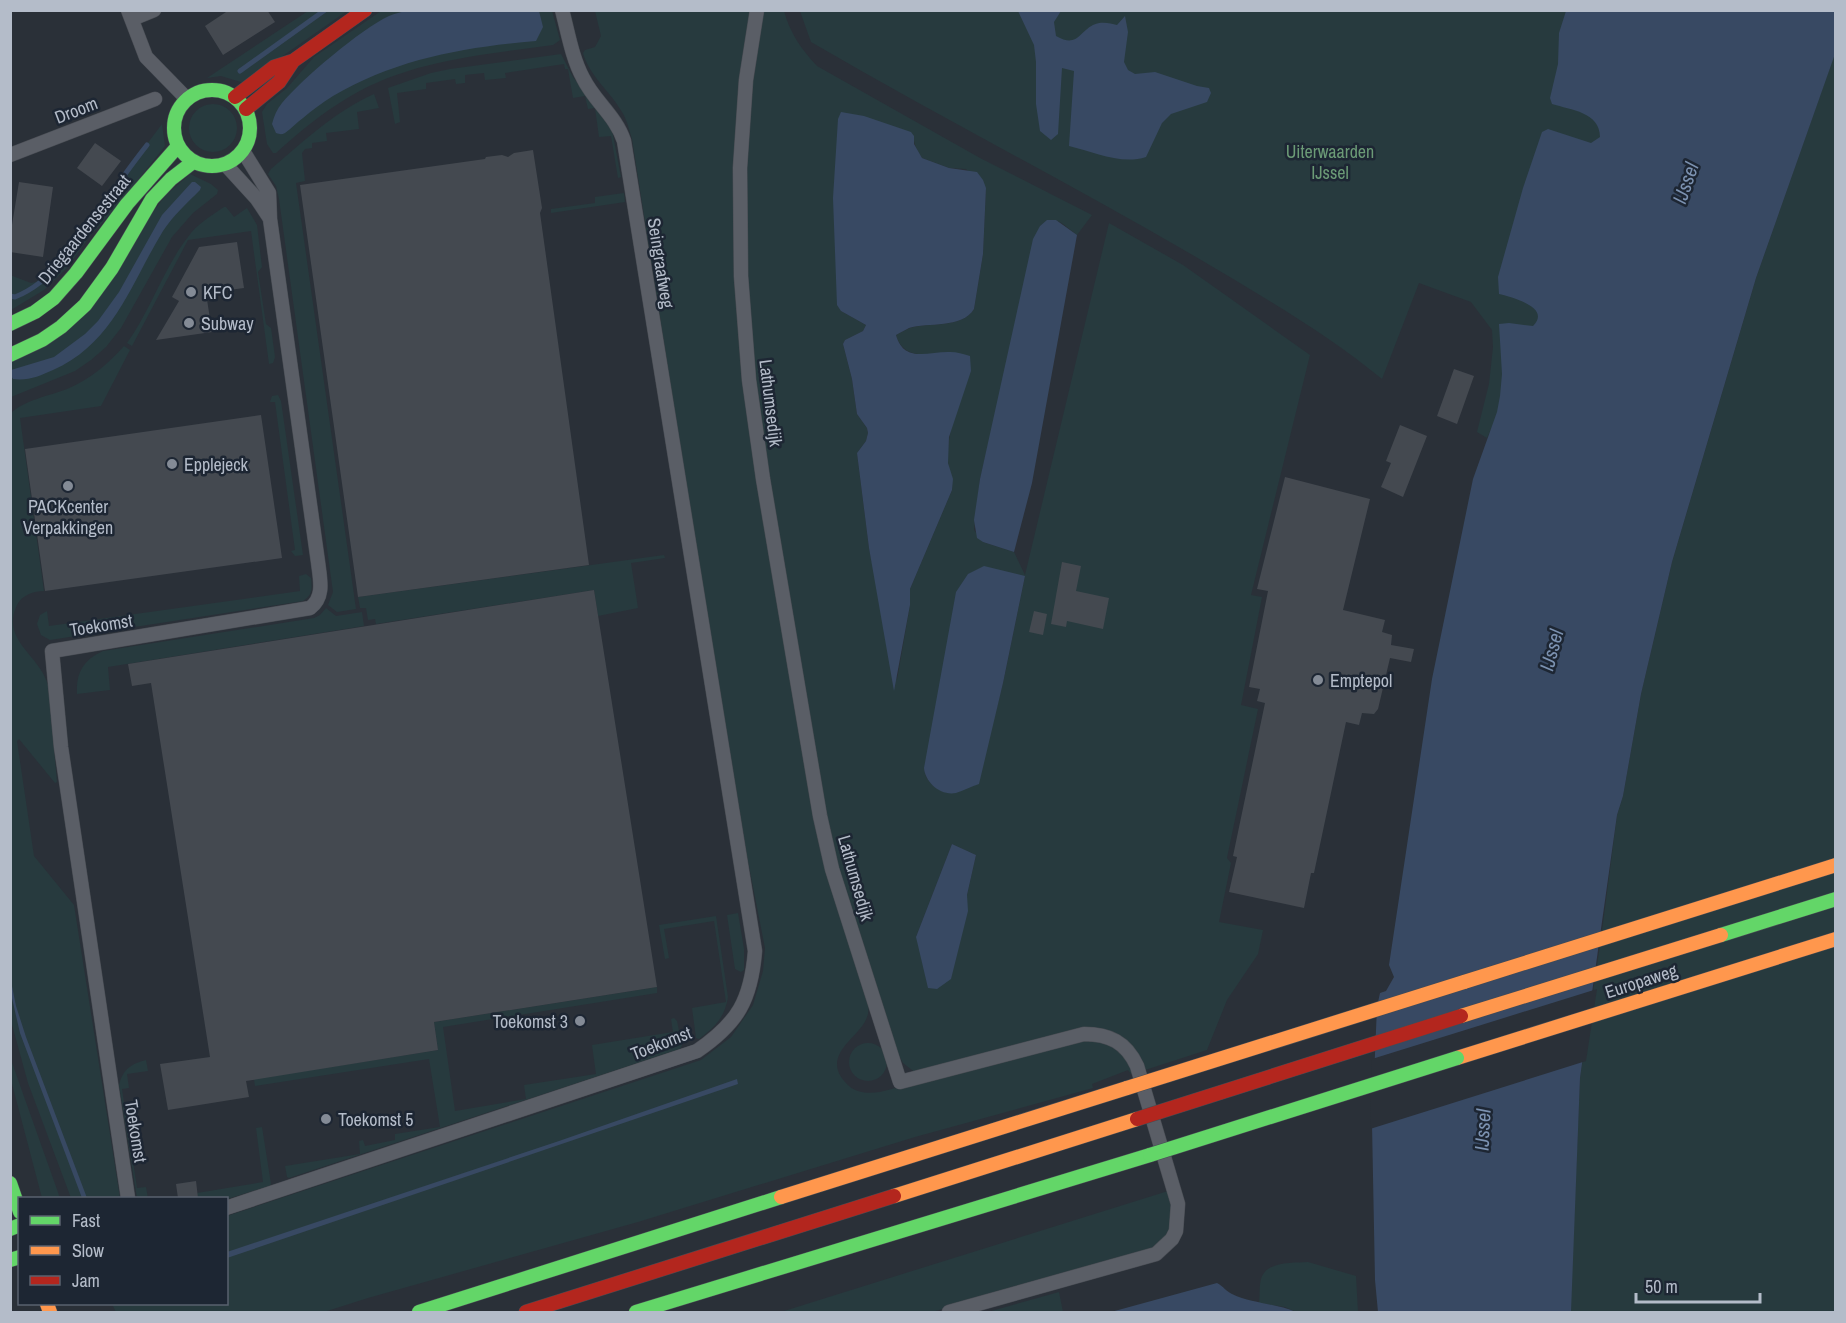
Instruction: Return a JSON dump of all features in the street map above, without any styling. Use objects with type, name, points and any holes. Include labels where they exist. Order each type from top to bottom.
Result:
[{"type":"main road","points":[[235,97],[274,67],[293,61],[365,10]]},
{"type":"main road","points":[[246,109],[279,82],[293,61]]},
{"type":"main road","points":[[209,89],[220,90],[235,97],[246,109],[250,119],[250,130],[243,151],[235,159],[225,164],[204,166],[193,162],[178,146],[173,125],[176,114],[187,99],[198,92],[209,89]]},
{"type":"main road","name":"Driegaardensestraat","points":[[10,324],[34,312],[54,298],[76,273],[127,204],[178,146]]},
{"type":"main road","name":"Driegaardensestraat","points":[[10,355],[42,340],[61,327],[85,305],[112,268],[152,199],[171,179],[193,162]]},
{"type":"main road","points":[[419,1312],[1836,865]]},
{"type":"main road","name":"Europaweg","points":[[526,1312],[1836,899]]},
{"type":"main road","name":"Europaweg","points":[[636,1312],[1150,1155],[1836,939]]},
{"type":"main road","points":[[10,1183],[18,1206]]},
{"type":"street","points":[[154,10],[130,15],[146,57],[187,99]]},
{"type":"street","name":"Seingraafweg","points":[[562,10],[582,76],[590,90],[614,119],[624,141],[686,535]]},
{"type":"street","name":"Lathumsedijk","points":[[757,10],[746,80],[740,168],[741,276],[749,380],[762,478],[820,816],[832,869],[900,1082],[1083,1034],[1096,1034],[1117,1040],[1132,1055],[1137,1066],[1178,1204],[1176,1231],[1172,1239],[1156,1254],[949,1312]]},
{"type":"street","name":"Droom","points":[[10,155],[155,99]]},
{"type":"street","name":"Toekomst","points":[[128,1197],[61,747],[52,651],[310,608],[319,599],[321,589],[318,562],[270,219],[269,193],[243,151]]},
{"type":"street","name":"Toekomst","points":[[225,164],[257,199],[270,219]]},
{"type":"street","name":"Toekomst","points":[[228,1207],[695,1053],[715,1039],[738,1015],[753,973],[755,951],[686,535]]},
{"type":"green space","points":[[308,11],[347,11],[244,83],[221,76],[207,78]]},
{"type":"green space","points":[[381,11],[552,11],[560,40],[553,45],[448,61],[397,75],[339,103],[276,153],[273,153],[267,144],[262,112],[267,104],[287,88],[314,57]]},
{"type":"green space","points":[[595,11],[752,11],[737,248],[794,682],[869,1003],[868,1015],[863,1024],[839,1054],[837,1063],[839,1072],[845,1082],[857,1091],[880,1092],[1096,1037],[1122,1049],[1133,1074],[1128,1070],[1092,1084],[1093,1088],[915,1137],[638,1222],[324,1312],[116,1312],[112,1305],[228,1305],[228,1216],[701,1060],[731,1037],[753,1005],[763,971],[765,948],[747,856],[632,139],[624,115],[595,77],[583,53],[595,47],[601,36]]},
{"type":"green space","points":[[762,11],[784,11],[797,40],[817,66],[980,158],[1092,215],[1077,235],[1055,220],[1040,226],[980,479],[974,530],[983,542],[1014,552],[1025,575],[1109,223],[1183,265],[1310,355],[1251,595],[1262,597],[1241,705],[1258,709],[1227,858],[1231,863],[1219,922],[1263,930],[1258,954],[1227,1000],[1207,1050],[1142,1071],[1109,1031],[916,1073],[903,1063],[899,1056],[850,912],[828,833],[763,453],[749,320],[745,234],[749,98]],"holes":[[[894,127],[912,135],[922,158],[949,168],[966,169],[986,188],[983,254],[974,309],[961,320],[917,326],[896,335],[904,349],[925,355],[949,352],[971,371],[958,403],[949,440],[948,462],[952,490],[910,589],[910,605],[897,680],[869,548],[857,453],[866,441],[868,433],[857,414],[852,379],[843,344],[845,340],[863,331],[866,325],[841,311]],[[1025,576],[992,726],[943,791],[926,777],[925,767],[930,745]],[[952,844],[976,855],[967,895],[916,937]]]},
{"type":"green space","name":"Uiterwaarden IJssel","points":[[800,11],[1642,11],[1541,320],[1487,438],[1477,432],[1489,384],[1493,347],[1492,330],[1471,302],[1419,283],[1382,379],[1315,330],[1196,257],[811,42]]},
{"type":"green space","points":[[1835,53],[1835,1312],[1570,1312],[1580,1078],[1617,815],[1623,796],[1641,694],[1672,562],[1756,278]]},
{"type":"green space","points":[[561,54],[573,77],[612,130],[621,177],[618,178],[611,136],[599,137],[595,108],[588,109],[585,96],[573,98],[568,69],[565,69],[564,64],[505,73],[506,78],[485,80],[484,73],[465,75],[465,83],[456,84],[455,79],[426,83],[426,89],[397,93],[400,122],[395,124],[388,88],[450,69]]},
{"type":"green space","points":[[374,94],[379,108],[357,112],[359,129],[326,133],[327,141],[312,143],[312,148],[305,149],[302,153],[305,181],[296,183],[356,609],[337,612],[328,605],[333,592],[279,199],[276,186],[268,174],[320,128],[346,109]]},
{"type":"green space","points":[[213,104],[230,111],[237,128],[230,145],[213,152],[196,145],[189,128],[196,111]]},
{"type":"green space","points":[[162,124],[165,146],[116,208],[90,236],[67,268],[44,290],[11,310],[10,275],[31,283],[36,282],[64,255]]},
{"type":"green space","points":[[190,174],[211,184],[218,190],[217,194],[193,213],[172,237],[121,328],[106,347],[75,371],[11,397],[11,362],[50,343],[166,195]]},
{"type":"green space","points":[[624,193],[625,202],[551,213],[551,209],[595,203],[595,197]]},
{"type":"green space","points":[[224,207],[234,217],[247,208],[257,225],[262,267],[258,272],[266,324],[271,328],[275,357],[273,363],[269,364],[251,231],[188,240],[132,346],[127,343],[179,249],[200,224]]},
{"type":"green space","points":[[124,346],[130,350],[101,406],[20,418],[44,591],[29,594],[19,602],[13,617],[14,628],[17,638],[44,674],[48,685],[57,782],[55,783],[19,739],[17,741],[34,856],[74,905],[120,1197],[71,1197],[28,1083],[11,1021],[10,414],[29,402],[83,381],[105,365]]},
{"type":"green space","points":[[278,395],[281,401],[303,555],[295,556],[291,551],[295,550],[275,402],[270,402],[272,396]]},
{"type":"green space","points":[[664,555],[665,558],[631,563],[638,608],[598,616],[594,590],[376,624],[375,619],[368,620],[366,608],[360,608],[358,597]]},
{"type":"green space","points":[[306,574],[311,578],[312,588],[309,596],[303,601],[50,640],[41,635],[37,624],[40,615],[47,611],[49,626],[300,591],[299,576]]},
{"type":"green space","points":[[326,608],[336,616],[362,612],[364,626],[108,667],[110,690],[77,694],[82,668],[90,659],[103,651],[314,618]]},
{"type":"green space","points":[[738,913],[744,949],[744,970],[741,972],[735,969],[727,915]]},
{"type":"green space","points":[[716,916],[728,997],[724,1010],[718,1021],[699,1039],[696,1038],[692,1008],[726,1002],[714,921],[664,929],[669,958],[665,959],[659,925]]},
{"type":"green space","points":[[657,987],[657,993],[443,1027],[455,1111],[526,1099],[524,1085],[596,1074],[592,1045],[673,1032],[671,1019],[674,1018],[677,1021],[682,1045],[680,1049],[289,1178],[287,1177],[285,1166],[360,1154],[359,1141],[363,1140],[365,1146],[395,1140],[395,1134],[440,1127],[429,1059],[255,1086],[254,1079],[438,1050],[434,1022]]},
{"type":"green space","points":[[868,1043],[882,1048],[887,1062],[882,1076],[868,1081],[854,1076],[849,1062],[854,1048]]},
{"type":"green space","points":[[10,1057],[60,1197],[42,1197],[11,1080]]},
{"type":"green space","points":[[146,1060],[148,1071],[127,1074],[129,1088],[122,1089],[137,1188],[146,1187],[148,1197],[137,1197],[119,1085],[128,1068]]},
{"type":"green space","points":[[262,1127],[271,1184],[228,1199],[198,1197],[197,1193],[263,1182],[256,1128]]},
{"type":"green space","points":[[1168,1191],[1173,1211],[1170,1228],[1160,1242],[1143,1254],[932,1312],[781,1312]]},
{"type":"green space","points":[[1308,1262],[1356,1276],[1358,1312],[1296,1312],[1285,1307],[1259,1303],[1261,1279],[1268,1269],[1281,1264]]},
{"type":"green space","points":[[1059,1292],[1063,1312],[988,1312]]},
{"type":"water","points":[[407,10],[539,11],[543,27],[536,41],[457,51],[381,73],[333,96],[285,133],[276,133],[272,124],[277,110],[303,81],[332,55],[377,22]]},
{"type":"water","points":[[1018,11],[1061,11],[1054,22],[1056,36],[1069,40],[1077,38],[1096,24],[1117,25],[1125,16],[1128,32],[1124,62],[1128,70],[1135,74],[1155,72],[1209,88],[1211,93],[1207,102],[1171,114],[1162,123],[1146,157],[1127,160],[1108,157],[1069,146],[1074,71],[1062,68],[1058,134],[1051,140],[1040,131],[1036,104],[1034,45]]},
{"type":"water","name":"IJssel","points":[[1566,11],[1835,11],[1835,54],[1756,278],[1672,562],[1641,694],[1623,796],[1617,815],[1580,1078],[1571,1312],[1378,1312],[1375,1280],[1372,1124],[1377,1007],[1380,993],[1386,991],[1394,977],[1389,965],[1432,679],[1473,479],[1497,412],[1500,396],[1502,374],[1499,324],[1533,326],[1537,319],[1534,308],[1528,304],[1499,294],[1498,277],[1523,188],[1542,132],[1548,129],[1591,143],[1600,137],[1599,129],[1590,117],[1576,110],[1552,104],[1550,98],[1558,64],[1559,33]]},
{"type":"water","points":[[841,112],[864,116],[911,132],[914,136],[914,144],[922,158],[949,168],[977,172],[986,188],[983,254],[974,309],[961,320],[917,326],[896,335],[905,350],[911,353],[953,352],[970,356],[971,371],[949,437],[948,463],[953,479],[952,490],[910,589],[910,605],[894,691],[869,548],[857,453],[866,441],[868,433],[857,414],[852,379],[843,344],[845,340],[863,331],[866,325],[841,311],[837,305],[833,198],[838,119]]},
{"type":"water","points":[[192,182],[201,187],[200,190],[163,231],[119,310],[106,328],[74,358],[39,376],[29,379],[13,379],[11,370],[54,357],[85,334],[98,321],[119,292],[162,215]]},
{"type":"water","points":[[1047,220],[1056,220],[1077,235],[1032,483],[1014,552],[977,538],[974,520],[980,479],[1033,239],[1040,226]]},
{"type":"water","points":[[984,566],[1025,576],[979,784],[950,793],[934,787],[927,778],[924,768],[956,592],[968,574]]},
{"type":"water","points":[[952,844],[976,855],[967,895],[968,911],[951,979],[937,989],[928,988],[916,937]]},
{"type":"water","points":[[10,976],[16,1006],[26,1037],[87,1197],[82,1197],[20,1033],[11,994]]},
{"type":"water","points":[[737,1079],[738,1084],[228,1258],[228,1252]]},
{"type":"water","points":[[1217,1283],[1240,1297],[1296,1312],[1111,1312]]},
{"type":"pier","points":[[1597,989],[1586,1061],[1370,1129],[1372,1059]]},
{"type":"building","points":[[229,10],[267,10],[275,22],[223,55],[205,26]]},
{"type":"building","points":[[95,143],[121,161],[102,186],[77,168]]},
{"type":"building","points":[[533,150],[589,565],[358,597],[300,185],[485,159],[486,157],[502,155],[508,157],[514,153]]},
{"type":"building","points":[[19,182],[53,187],[43,257],[10,252],[10,237]]},
{"type":"building","points":[[237,242],[244,288],[206,293],[212,332],[156,340],[179,301],[172,297],[199,247]]},
{"type":"building","points":[[1454,369],[1474,376],[1457,424],[1437,416]]},
{"type":"building","points":[[261,415],[282,558],[45,591],[25,449]]},
{"type":"building","points":[[1400,425],[1427,436],[1403,497],[1381,487],[1391,463],[1386,461]]},
{"type":"building","name":"Emptepol","points":[[1285,477],[1370,499],[1343,610],[1385,620],[1382,632],[1392,635],[1391,645],[1414,649],[1411,662],[1390,658],[1378,709],[1374,714],[1362,713],[1359,725],[1346,722],[1314,873],[1311,873],[1304,908],[1229,892],[1237,857],[1233,856],[1265,703],[1257,701],[1260,689],[1249,687],[1268,591],[1257,589]]},
{"type":"building","points":[[1062,562],[1081,566],[1076,591],[1109,598],[1103,629],[1067,621],[1066,627],[1051,624]]},
{"type":"building","points":[[594,590],[657,987],[434,1022],[438,1050],[246,1081],[249,1097],[168,1110],[160,1064],[210,1057],[151,683],[132,686],[128,664]]},
{"type":"building","points":[[1034,611],[1047,614],[1043,635],[1029,632]]},
{"type":"building","points":[[196,1181],[198,1197],[178,1197],[176,1184]]},
{"type":"waterway","points":[[240,71],[325,10]]},
{"type":"waterway","points":[[10,296],[15,297],[31,289],[60,264],[85,233],[147,145]]},
{"type":"traffic: fast","points":[[205,90],[219,90],[233,96],[244,107],[250,121],[250,128],[247,143],[239,155],[219,166],[205,166],[191,160],[180,149],[174,135],[174,121],[180,107],[191,96],[205,90]]},
{"type":"traffic: fast","points":[[10,324],[35,312],[54,298],[76,273],[127,204],[178,146]]},
{"type":"traffic: fast","points":[[10,355],[42,340],[61,327],[85,305],[112,268],[152,199],[171,179],[193,162]]},
{"type":"traffic: fast","points":[[1721,935],[1836,899]]},
{"type":"traffic: fast","points":[[1150,1155],[1457,1058]]},
{"type":"traffic: fast","points":[[636,1312],[1150,1155]]},
{"type":"traffic: fast","points":[[10,1183],[18,1206]]},
{"type":"traffic: fast","points":[[419,1312],[781,1197]]},
{"type":"traffic: fast","points":[[10,1229],[18,1226]]},
{"type":"traffic: fast","points":[[10,1260],[18,1258]]},
{"type":"traffic: slow","points":[[1464,982],[1836,865]]},
{"type":"traffic: slow","points":[[1461,1016],[1721,935]]},
{"type":"traffic: slow","points":[[1457,1058],[1836,939]]},
{"type":"traffic: slow","points":[[1127,1088],[1464,982]]},
{"type":"traffic: slow","points":[[781,1197],[1127,1088]]},
{"type":"traffic: slow","points":[[894,1196],[1137,1119]]},
{"type":"traffic: slow","points":[[47,1305],[50,1312]]},
{"type":"traffic: jam","points":[[235,97],[274,67],[293,61],[365,10]]},
{"type":"traffic: jam","points":[[246,109],[279,82],[293,61]]},
{"type":"traffic: jam","points":[[1137,1119],[1461,1016]]},
{"type":"traffic: jam","points":[[526,1312],[894,1196]]},
{"type":"place","name":"KFC","points":[[191,292]]},
{"type":"place","name":"Subway","points":[[189,323]]},
{"type":"place","name":"Epplejeck","points":[[172,464]]},
{"type":"place","name":"PACKcenter Verpakkingen","points":[[68,486]]},
{"type":"place","name":"Emptepol","points":[[1318,680]]},
{"type":"place","name":"Toekomst 3","points":[[580,1021]]},
{"type":"place","name":"Toekomst 5","points":[[326,1119]]}]
